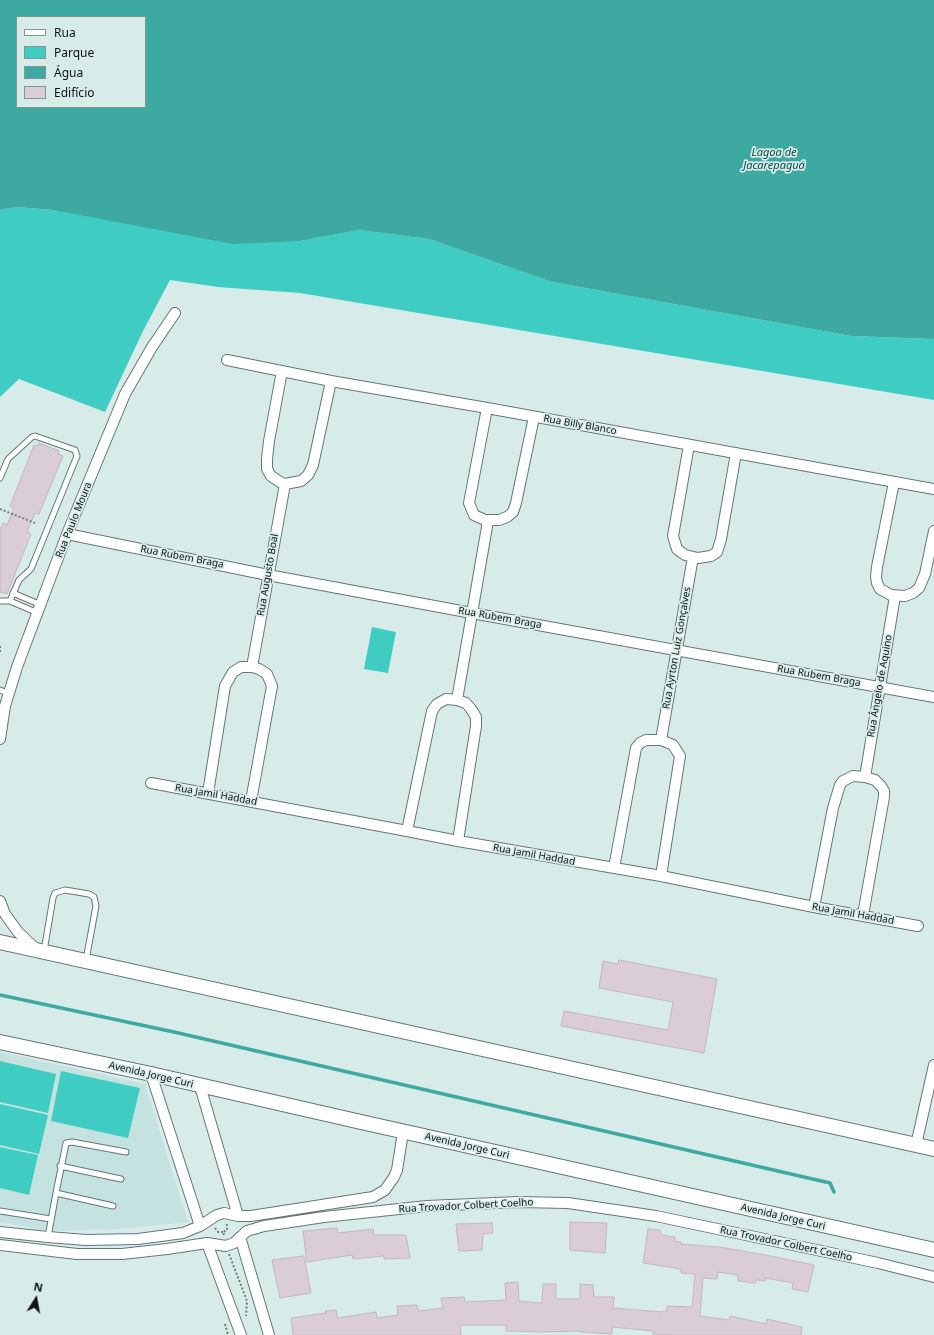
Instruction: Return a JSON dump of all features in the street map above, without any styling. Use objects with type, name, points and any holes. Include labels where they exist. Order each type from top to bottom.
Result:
[{"type":"street","name":"Rua Paulo Moura","points":[[0,739],[5,706],[4,692],[17,667],[67,534],[125,394],[152,347],[175,313]]},
{"type":"street","name":"Rua Billy Blanco","points":[[227,360],[282,372],[934,490]]},
{"type":"street","points":[[282,372],[269,441],[267,469],[271,476],[285,484],[301,481],[308,476],[313,465],[331,381]]},
{"type":"street","points":[[487,408],[469,503],[474,515],[482,520],[488,521],[503,519],[513,512],[534,417]]},
{"type":"street","points":[[690,445],[672,536],[677,549],[693,557],[703,558],[711,556],[717,552],[721,539],[736,454]]},
{"type":"street","points":[[894,482],[877,567],[876,578],[880,589],[895,596],[905,596],[914,593],[919,588],[925,574],[934,531]]},
{"type":"street","name":"Rua Augusto Boal","points":[[252,667],[285,484]]},
{"type":"street","points":[[457,700],[488,521]]},
{"type":"street","name":"Rua Rubem Braga","points":[[67,534],[268,575],[676,651],[934,696]]},
{"type":"street","name":"Rua Ayrton Luiz Gonçalves","points":[[661,740],[693,557]]},
{"type":"street","name":"Rua Ângelo de Aquino","points":[[865,777],[895,596]]},
{"type":"street","points":[[208,793],[225,686],[233,672],[241,667],[252,667],[267,674],[272,686],[251,801]]},
{"type":"street","points":[[407,830],[432,711],[437,704],[446,699],[457,700],[466,703],[476,717],[476,726],[458,841]]},
{"type":"street","points":[[614,868],[636,748],[640,743],[646,740],[661,740],[673,746],[680,756],[661,876]]},
{"type":"street","points":[[814,907],[833,808],[840,786],[843,781],[853,776],[865,777],[875,780],[881,786],[884,791],[884,797],[863,915]]},
{"type":"street","name":"Rua Jamil Haddad","points":[[151,783],[407,830],[458,841],[661,876],[814,907],[918,926]]},
{"type":"street","points":[[0,901],[5,914],[18,932],[40,951]]},
{"type":"street","points":[[0,942],[916,1145],[934,1147]]},
{"type":"street","name":"Avenida Jorge Curi","points":[[0,1042],[151,1074],[402,1132],[934,1250]]},
{"type":"street","points":[[916,1145],[934,1065]]},
{"type":"street","points":[[151,1074],[200,1226]]},
{"type":"street","points":[[200,1086],[238,1216]]},
{"type":"street","points":[[0,1232],[48,1238],[86,1240],[138,1239],[182,1233],[200,1226],[217,1215],[224,1213],[238,1216],[251,1216],[373,1197],[389,1186],[394,1177],[397,1170],[402,1132]]},
{"type":"street","name":"Rua Trovador Colbert Coelho","points":[[226,1246],[234,1243],[247,1231],[264,1226],[293,1221],[427,1206],[518,1202],[568,1203],[656,1216],[934,1277]]},
{"type":"street","points":[[240,1237],[269,1335]]},
{"type":"street","points":[[0,1245],[77,1254],[122,1254],[207,1243],[226,1246]]},
{"type":"street","points":[[207,1243],[241,1335]]},
{"type":"lane","points":[[0,478],[8,459],[32,436],[75,450],[77,456],[32,569],[19,580],[10,601]]},
{"type":"lane","points":[[13,593],[39,609]]},
{"type":"lane","points":[[0,601],[10,601],[39,609]]},
{"type":"lane","points":[[40,951],[55,893],[64,890],[89,894],[94,897],[96,906],[86,961]]},
{"type":"lane","points":[[48,1238],[65,1145],[68,1142],[72,1142],[126,1152]]},
{"type":"lane","points":[[60,1166],[121,1179]]},
{"type":"lane","points":[[56,1193],[113,1206]]},
{"type":"lane","points":[[0,1211],[51,1219]]},
{"type":"path","points":[[0,509],[35,523]]},
{"type":"path","points":[[0,646],[0,652]]},
{"type":"path","points":[[217,1215],[219,1221],[227,1224],[227,1230],[223,1232],[226,1246],[247,1301],[247,1318]]},
{"type":"path","points":[[224,1323],[228,1335]]},
{"type":"shaded area","points":[[0,1052],[145,1084],[188,1222],[119,1229],[48,1231],[0,1222]]},
{"type":"green space","points":[[16,207],[53,210],[300,241],[359,230],[429,239],[552,282],[851,336],[934,339],[934,400],[300,293],[218,287],[170,280],[143,331],[105,412],[19,379],[0,397],[0,210]]},
{"type":"green space","points":[[372,627],[396,632],[388,673],[364,669]]},
{"type":"green space","points":[[0,1061],[56,1074],[48,1113],[0,1102]]},
{"type":"green space","points":[[61,1071],[140,1088],[128,1138],[51,1121]]},
{"type":"green space","points":[[0,1104],[48,1115],[39,1154],[0,1145]]},
{"type":"green space","points":[[0,1147],[38,1155],[29,1195],[0,1188]]},
{"type":"water","name":"Lagoa de Jacarepaguá","points":[[0,0],[934,0],[934,339],[851,336],[552,282],[429,239],[359,230],[300,241],[233,244],[53,210],[16,207],[0,210]]},
{"type":"building","points":[[39,443],[59,451],[58,454],[63,456],[39,514],[35,513],[27,532],[31,534],[7,594],[0,592],[0,530],[3,523],[7,525],[14,508],[10,506],[34,445],[38,446]]},
{"type":"building","points":[[619,960],[717,979],[704,1053],[561,1026],[564,1011],[668,1030],[673,1002],[599,988],[603,961],[618,964]]},
{"type":"building","points":[[570,1222],[607,1223],[605,1253],[570,1250]]},
{"type":"building","points":[[492,1223],[493,1233],[483,1234],[482,1250],[459,1251],[456,1224]]},
{"type":"building","points":[[337,1228],[338,1233],[373,1229],[374,1235],[406,1235],[410,1258],[384,1259],[384,1256],[353,1259],[352,1255],[307,1262],[303,1231]]},
{"type":"building","points":[[648,1229],[660,1230],[661,1235],[675,1237],[675,1241],[681,1242],[681,1244],[719,1247],[814,1265],[808,1292],[792,1289],[793,1283],[765,1278],[765,1281],[756,1280],[755,1283],[738,1281],[738,1275],[718,1272],[717,1279],[703,1278],[700,1316],[729,1320],[730,1316],[766,1324],[767,1319],[802,1327],[801,1335],[670,1335],[653,1334],[653,1331],[612,1327],[612,1334],[580,1331],[506,1331],[506,1325],[460,1325],[461,1335],[293,1335],[291,1318],[326,1313],[325,1311],[336,1310],[338,1318],[376,1312],[377,1318],[398,1315],[397,1306],[417,1305],[419,1311],[443,1308],[441,1298],[464,1297],[465,1302],[506,1300],[505,1283],[518,1282],[519,1301],[542,1303],[543,1284],[556,1284],[556,1299],[580,1299],[580,1284],[593,1285],[594,1297],[614,1297],[613,1308],[663,1312],[667,1311],[667,1306],[692,1307],[695,1274],[681,1273],[681,1269],[643,1263]]},
{"type":"building","points":[[304,1256],[311,1293],[280,1298],[272,1260]]},
{"type":"waterway","points":[[0,995],[174,1032],[830,1183],[834,1192]]}]
